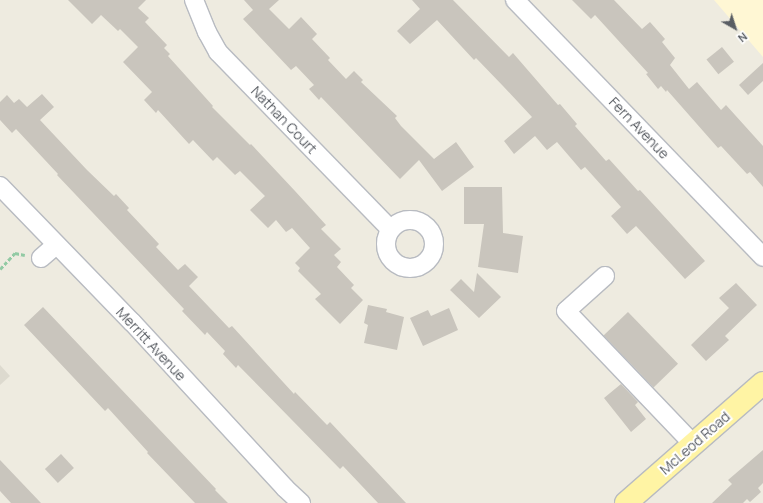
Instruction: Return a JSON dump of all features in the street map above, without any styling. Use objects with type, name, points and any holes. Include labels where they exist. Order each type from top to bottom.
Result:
[{"type":"main road","name":"McLeod Road","points":[[626,503],[763,383]]},
{"type":"street","name":"Nathan Court","points":[[194,0],[207,32],[218,52],[390,229]]},
{"type":"street","name":"Fern Avenue","points":[[515,0],[763,257]]},
{"type":"street","name":"Merritt Avenue","points":[[0,186],[132,322],[285,488],[301,503]]},
{"type":"street","points":[[41,258],[56,245]]},
{"type":"street","points":[[605,276],[566,311],[693,444]]},
{"type":"path","points":[[0,269],[15,253],[41,258]]},
{"type":"shaded area","points":[[714,0],[763,0],[763,57]]},
{"type":"shaded area","points":[[0,365],[10,376],[0,385]]},
{"type":"building","points":[[68,0],[146,0],[138,8],[149,18],[145,22],[167,45],[164,48],[170,54],[168,56],[213,106],[212,107],[250,145],[251,144],[326,225],[321,229],[341,249],[334,255],[341,262],[337,267],[354,285],[351,288],[363,300],[340,324],[315,299],[321,294],[298,271],[300,268],[295,263],[310,248],[292,228],[286,232],[276,220],[268,228],[250,210],[265,196],[240,171],[235,175],[217,157],[213,161],[193,140],[189,144],[158,110],[156,113],[144,100],[152,92],[123,62],[138,47],[120,29],[118,31],[101,15],[92,24]]},
{"type":"building","points":[[244,0],[279,0],[269,9],[289,29],[301,17],[317,34],[312,39],[330,58],[328,60],[346,79],[354,71],[363,80],[361,82],[397,116],[395,118],[401,126],[434,159],[456,142],[474,167],[442,191],[419,160],[400,179],[321,97],[319,100],[309,89],[314,85],[296,66],[291,70],[243,19],[253,10]]},
{"type":"building","points":[[412,0],[453,0],[509,57],[513,53],[558,105],[560,104],[577,124],[575,126],[606,161],[609,159],[638,191],[640,190],[705,261],[685,279],[636,226],[627,234],[611,216],[621,207],[585,167],[581,170],[557,142],[547,150],[535,136],[514,154],[504,141],[532,117],[476,58],[474,60],[437,20],[410,44],[397,31],[420,9]]},
{"type":"building","points":[[572,0],[614,0],[642,29],[650,22],[665,39],[662,42],[675,58],[670,65],[689,89],[697,82],[721,110],[726,105],[763,146],[763,187],[750,172],[747,174],[721,146],[718,148],[667,90],[666,92],[661,86],[658,89],[646,74],[648,73],[595,15],[591,19]]},
{"type":"building","points":[[722,47],[734,62],[718,74],[706,60]]},
{"type":"building","points":[[763,63],[763,81],[748,95],[739,85]]},
{"type":"building","points":[[42,94],[54,107],[40,120],[87,170],[114,196],[116,194],[129,208],[127,210],[159,244],[156,247],[178,270],[185,264],[198,277],[189,286],[229,328],[232,326],[294,394],[295,392],[327,425],[330,422],[406,503],[378,503],[343,466],[340,469],[238,365],[236,368],[223,354],[225,351],[207,332],[205,335],[182,311],[184,309],[57,175],[58,174],[16,129],[12,133],[0,120],[0,102],[7,95],[14,103],[19,99],[27,107]]},
{"type":"building","points":[[464,187],[502,187],[503,233],[523,236],[518,273],[478,267],[484,224],[464,224]]},
{"type":"building","points":[[477,273],[501,297],[479,318],[450,290],[461,279],[474,292]]},
{"type":"building","points":[[736,283],[757,305],[725,336],[729,340],[706,361],[691,345],[729,308],[719,298]]},
{"type":"building","points":[[368,305],[387,309],[386,312],[404,317],[397,350],[364,343],[368,325],[364,323]]},
{"type":"building","points":[[43,307],[228,503],[195,503],[147,453],[148,452],[108,408],[105,411],[24,325]]},
{"type":"building","points":[[449,308],[458,330],[423,346],[410,318],[428,310],[431,316]]},
{"type":"building","points":[[628,312],[678,364],[654,387],[604,336]]},
{"type":"building","points":[[621,384],[638,402],[635,405],[646,419],[631,432],[604,398]]},
{"type":"building","points":[[763,450],[763,483],[758,488],[761,492],[750,502],[747,499],[743,503],[712,503],[732,484],[728,480]]},
{"type":"building","points":[[61,454],[74,468],[58,483],[45,469]]},
{"type":"building","points":[[0,460],[41,503],[11,503],[0,491]]}]
